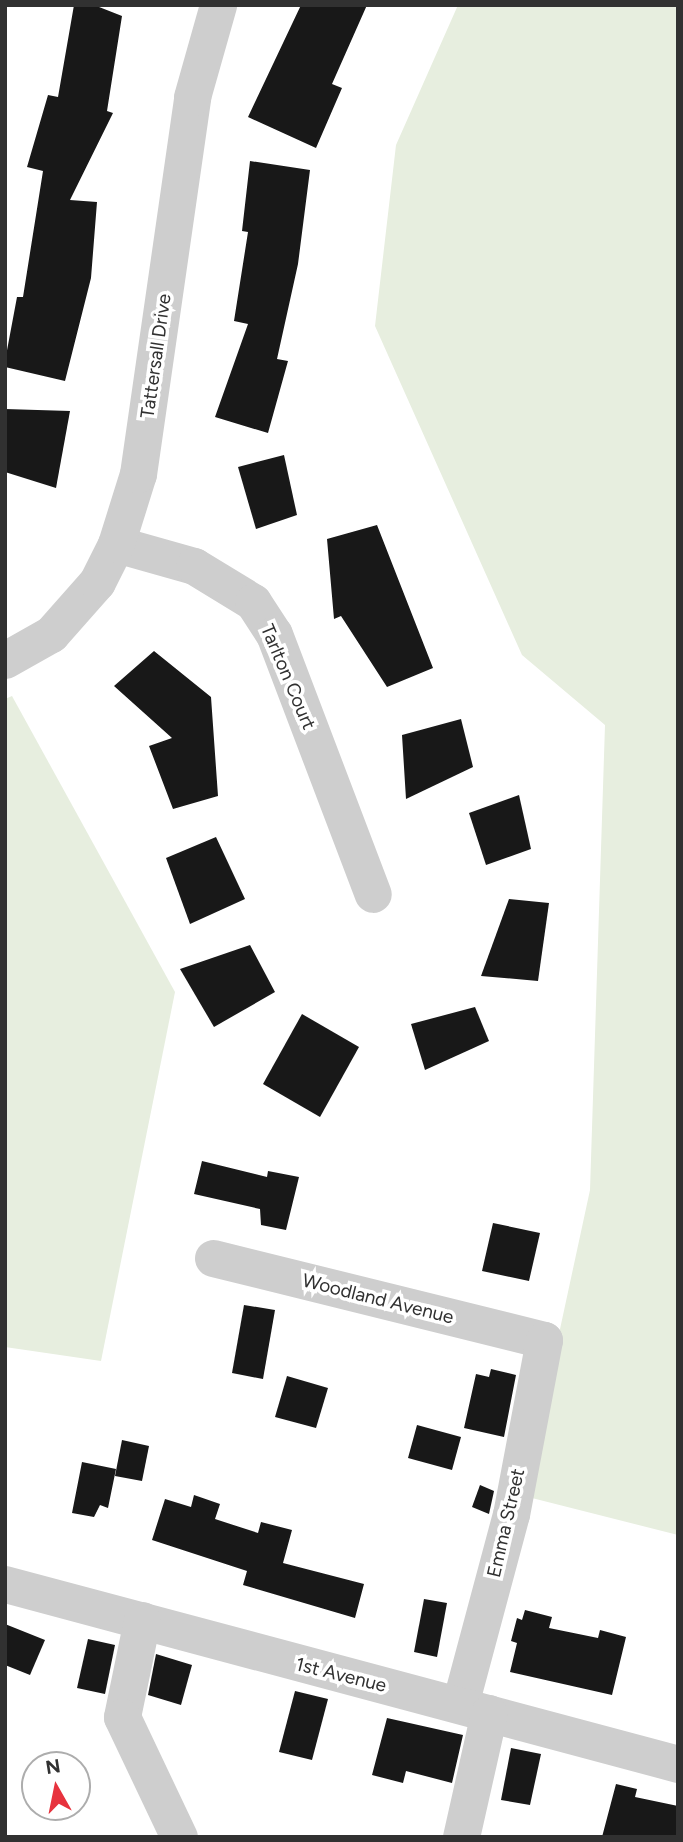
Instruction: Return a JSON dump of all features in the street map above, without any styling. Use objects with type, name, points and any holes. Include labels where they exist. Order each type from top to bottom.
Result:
[{"type":"street","name":"Tattersall Drive","points":[[5,660],[51,634],[97,582],[116,544],[138,474],[192,97],[218,5]]},
{"type":"street","name":"Tarlton Court","points":[[116,544],[194,566],[253,602],[274,634],[373,894]]},
{"type":"street","name":"Woodland Avenue","points":[[213,1258],[544,1340]]},
{"type":"street","name":"Emma Street","points":[[461,1837],[474,1709],[544,1340]]},
{"type":"street","name":"1st Avenue","points":[[5,1584],[678,1764]]},
{"type":"street","points":[[142,1620],[122,1717],[179,1837]]},
{"type":"green space","points":[[458,5],[678,5],[678,1535],[524,1496],[590,1190],[605,725],[522,655],[375,326],[396,145]]},
{"type":"green space","points":[[12,696],[175,992],[101,1361],[5,1347],[5,699]]},
{"type":"building","points":[[74,5],[94,5],[122,16],[107,111],[113,113],[70,200],[97,202],[91,278],[65,381],[5,367],[5,361],[17,297],[23,297],[43,171],[27,167],[48,95],[58,97]]},
{"type":"building","points":[[301,5],[367,5],[332,84],[342,88],[316,148],[248,117]]},
{"type":"building","points":[[250,161],[310,170],[298,264],[277,359],[288,361],[268,433],[215,417],[248,324],[234,321],[248,232],[242,231]]},
{"type":"building","points":[[5,409],[70,411],[56,488],[5,472]]},
{"type":"building","points":[[284,455],[297,515],[256,529],[238,467]]},
{"type":"building","points":[[377,525],[433,668],[387,687],[341,616],[334,619],[327,539]]},
{"type":"building","points":[[154,651],[211,697],[218,796],[173,809],[149,746],[172,738],[114,686]]},
{"type":"building","points":[[461,719],[473,767],[406,799],[402,735]]},
{"type":"building","points":[[519,795],[531,849],[486,865],[469,813]]},
{"type":"building","points":[[216,837],[245,899],[190,924],[166,858]]},
{"type":"building","points":[[509,899],[549,903],[538,981],[481,976]]},
{"type":"building","points":[[250,945],[275,992],[214,1027],[180,969]]},
{"type":"building","points":[[475,1007],[489,1041],[425,1070],[411,1024]]},
{"type":"building","points":[[302,1014],[359,1047],[320,1117],[263,1084]]},
{"type":"building","points":[[202,1161],[267,1177],[268,1171],[299,1177],[286,1230],[261,1225],[260,1209],[194,1194]]},
{"type":"building","points":[[493,1223],[540,1233],[529,1281],[482,1271]]},
{"type":"building","points":[[244,1305],[275,1310],[263,1379],[232,1373]]},
{"type":"building","points":[[491,1369],[516,1375],[504,1437],[464,1428],[476,1374],[489,1377]]},
{"type":"building","points":[[287,1376],[328,1388],[316,1428],[275,1417]]},
{"type":"building","points":[[417,1425],[461,1437],[452,1470],[408,1458]]},
{"type":"building","points":[[122,1440],[149,1446],[142,1481],[115,1476]]},
{"type":"building","points":[[82,1462],[116,1469],[108,1508],[100,1505],[94,1517],[72,1513]]},
{"type":"building","points":[[480,1485],[494,1491],[489,1514],[472,1507]]},
{"type":"building","points":[[194,1495],[220,1504],[215,1519],[258,1533],[261,1522],[292,1530],[283,1563],[364,1584],[355,1618],[243,1585],[247,1571],[152,1540],[165,1499],[191,1507]]},
{"type":"building","points":[[424,1599],[447,1603],[437,1657],[414,1652]]},
{"type":"building","points":[[525,1610],[552,1617],[549,1628],[598,1638],[600,1630],[626,1637],[612,1695],[510,1672],[517,1643],[511,1641],[517,1618],[522,1620]]},
{"type":"building","points":[[5,1624],[45,1640],[30,1675],[5,1665]]},
{"type":"building","points":[[88,1639],[115,1645],[105,1694],[77,1688]]},
{"type":"building","points":[[156,1654],[192,1665],[181,1705],[148,1695]]},
{"type":"building","points":[[295,1691],[328,1699],[312,1760],[279,1752]]},
{"type":"building","points":[[387,1718],[463,1735],[452,1783],[406,1771],[403,1783],[372,1775]]},
{"type":"building","points":[[511,1748],[541,1754],[530,1805],[501,1800]]},
{"type":"building","points":[[616,1784],[637,1789],[635,1797],[678,1806],[678,1837],[602,1837]]}]
